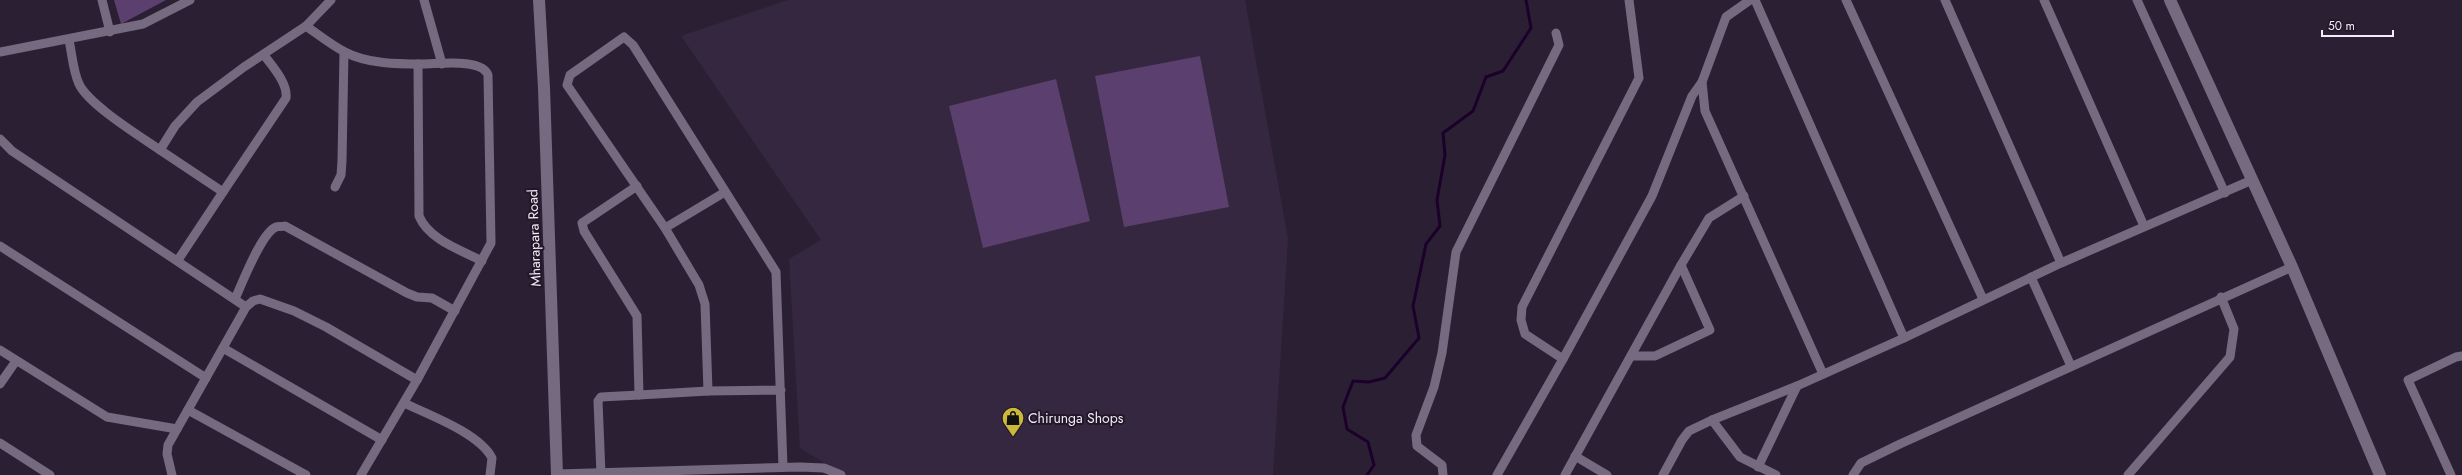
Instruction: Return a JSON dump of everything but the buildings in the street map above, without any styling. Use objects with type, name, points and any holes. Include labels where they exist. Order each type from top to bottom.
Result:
[{"type":"street","points":[[102,0],[110,32]]},
{"type":"street","points":[[0,52],[110,32],[143,24],[190,0]]},
{"type":"street","points":[[160,150],[175,126],[196,102],[211,89],[306,26],[331,0]]},
{"type":"street","points":[[424,0],[442,64]]},
{"type":"street","name":"Mharapara Road","points":[[539,0],[557,474]]},
{"type":"street","points":[[541,25],[544,0]]},
{"type":"street","points":[[1563,359],[1525,334],[1521,320],[1522,307],[1639,78],[1629,0]]},
{"type":"street","points":[[1497,475],[1563,359],[1652,196],[1692,96],[1702,82],[1726,17],[1750,0]]},
{"type":"street","points":[[1755,0],[1904,338]]},
{"type":"street","points":[[1846,0],[1983,299]]},
{"type":"street","points":[[1945,0],[2061,263]]},
{"type":"street","points":[[2044,0],[2144,226]]},
{"type":"street","points":[[2137,0],[2225,193]]},
{"type":"street","points":[[2170,0],[2292,267],[2380,475]]},
{"type":"street","points":[[306,26],[344,52],[369,60],[418,64],[476,65],[486,70],[488,75],[488,147],[492,235],[491,243],[417,380],[361,475]]},
{"type":"street","points":[[1443,475],[1442,465],[1417,446],[1416,436],[1434,387],[1442,353],[1456,252],[1559,45],[1556,33]]},
{"type":"street","points":[[708,391],[704,295],[665,228],[567,86],[570,75],[624,37],[633,45],[776,272],[783,467]]},
{"type":"street","points":[[69,40],[76,77],[83,92],[104,110],[223,192]]},
{"type":"street","points":[[335,187],[341,175],[342,161],[344,52]]},
{"type":"street","points":[[178,260],[286,98],[286,93],[279,77],[264,54]]},
{"type":"street","points":[[418,64],[419,216],[423,227],[441,240],[482,261]]},
{"type":"street","points":[[1702,82],[1705,111],[1823,374]]},
{"type":"street","points":[[0,139],[12,151],[178,260],[246,307]]},
{"type":"street","points":[[1663,475],[1682,440],[1690,432],[1712,420],[1797,386],[1904,338],[2061,263],[2252,180]]},
{"type":"street","points":[[637,186],[582,224],[584,231],[637,316],[639,394]]},
{"type":"street","points":[[665,228],[725,192]]},
{"type":"street","points":[[1565,475],[1681,265],[1709,218],[1744,196]]},
{"type":"street","points":[[235,299],[261,245],[271,231],[276,227],[285,226],[407,293],[417,297],[432,298],[455,311]]},
{"type":"street","points":[[0,246],[206,378]]},
{"type":"street","points":[[1631,356],[1655,356],[1710,330],[1681,265]]},
{"type":"street","points":[[1853,475],[1861,463],[1867,460],[2221,297],[2292,267]]},
{"type":"street","points":[[2031,278],[2071,366]]},
{"type":"street","points":[[2128,475],[2230,357],[2234,329],[2221,297]]},
{"type":"street","points":[[172,475],[167,454],[168,444],[246,307],[253,301],[260,299],[294,311],[326,327],[417,380]]},
{"type":"street","points":[[223,348],[382,440]]},
{"type":"street","points":[[0,350],[107,417],[177,429]]},
{"type":"street","points":[[2451,475],[2408,380],[2456,357],[2462,356]]},
{"type":"street","points":[[0,384],[16,361]]},
{"type":"street","points":[[1758,467],[1797,386]]},
{"type":"street","points":[[601,474],[598,401],[601,397],[708,391],[781,390]]},
{"type":"street","points":[[404,403],[468,435],[482,445],[492,458],[490,475]]},
{"type":"street","points":[[188,410],[306,475]]},
{"type":"street","points":[[1712,420],[1740,458],[1776,475]]},
{"type":"street","points":[[2,448],[50,475]]},
{"type":"street","points":[[1575,456],[1607,475]]},
{"type":"street","points":[[557,474],[741,472],[783,467],[824,468],[841,475]]},
{"type":"shaded area","points":[[114,0],[166,0],[121,24]]},
{"type":"shaded area","points":[[788,0],[1245,0],[1288,239],[1273,475],[845,475],[800,448],[789,259],[821,240],[681,36]]},
{"type":"shaded area","points":[[1200,56],[1229,207],[1124,227],[1095,76]]},
{"type":"shaded area","points":[[1056,79],[1090,221],[983,248],[949,106]]},
{"type":"waterway","points":[[1367,475],[1374,465],[1368,442],[1347,429],[1343,407],[1353,381],[1369,382],[1385,378],[1419,338],[1413,306],[1426,244],[1440,226],[1437,200],[1445,155],[1443,133],[1473,111],[1486,77],[1503,71],[1531,28],[1526,0]]},
{"type":"place","name":"Chirunga Shops","points":[[1013,438]]}]
